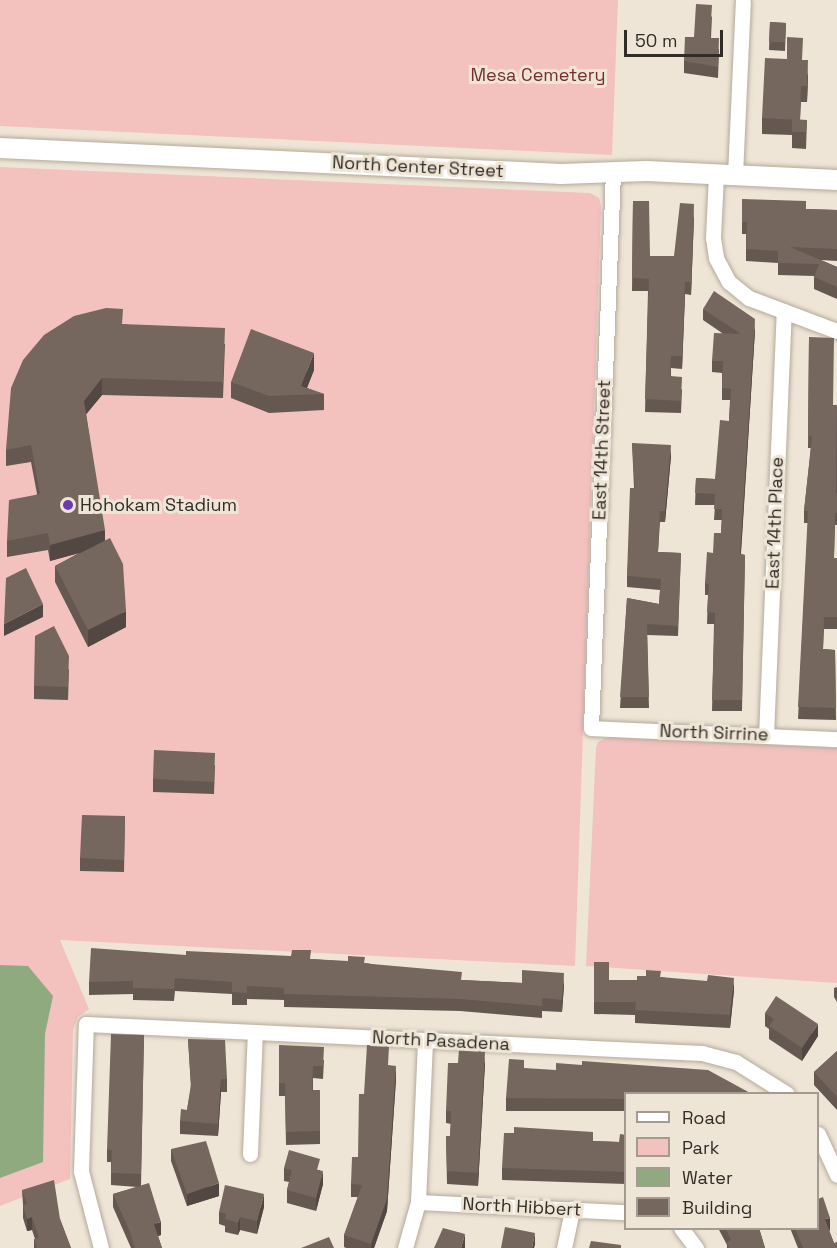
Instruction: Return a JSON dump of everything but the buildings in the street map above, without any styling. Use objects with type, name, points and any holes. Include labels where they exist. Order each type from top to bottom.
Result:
[{"type":"street","points":[[743,2],[716,258],[729,282],[749,298],[837,331]]},
{"type":"street","name":"North Center Street","points":[[0,148],[549,173],[613,172],[837,180]]},
{"type":"street","name":"East 14th Street","points":[[591,728],[613,172]]},
{"type":"street","name":"East 14th Place","points":[[766,736],[784,311]]},
{"type":"street","name":"North Sirrine","points":[[591,728],[837,739]]},
{"type":"street","name":"North Pasadena","points":[[101,1248],[81,1171],[86,1024],[702,1053],[736,1062],[784,1092]]},
{"type":"street","points":[[250,1154],[255,1032]]},
{"type":"street","points":[[405,1248],[418,1202],[425,1040]]},
{"type":"street","points":[[819,1135],[833,1154],[837,1175]]},
{"type":"street","name":"North Hibbert","points":[[418,1202],[624,1212]]},
{"type":"street","points":[[564,1248],[572,1209]]},
{"type":"street","points":[[682,1230],[696,1248]]},
{"type":"green space","name":"Mesa Cemetery","points":[[0,0],[618,0],[612,155],[0,126]]},
{"type":"green space","points":[[0,167],[590,193],[599,198],[601,206],[575,966],[60,940],[89,1009],[78,1017],[73,1029],[70,1179],[0,1206]]},
{"type":"green space","points":[[609,737],[837,748],[837,983],[586,966],[596,748],[598,742]]},
{"type":"water","points":[[0,965],[28,966],[53,996],[45,1034],[43,1162],[0,1178]]},
{"type":"place","name":"Hohokam Stadium","points":[[68,505]]}]
